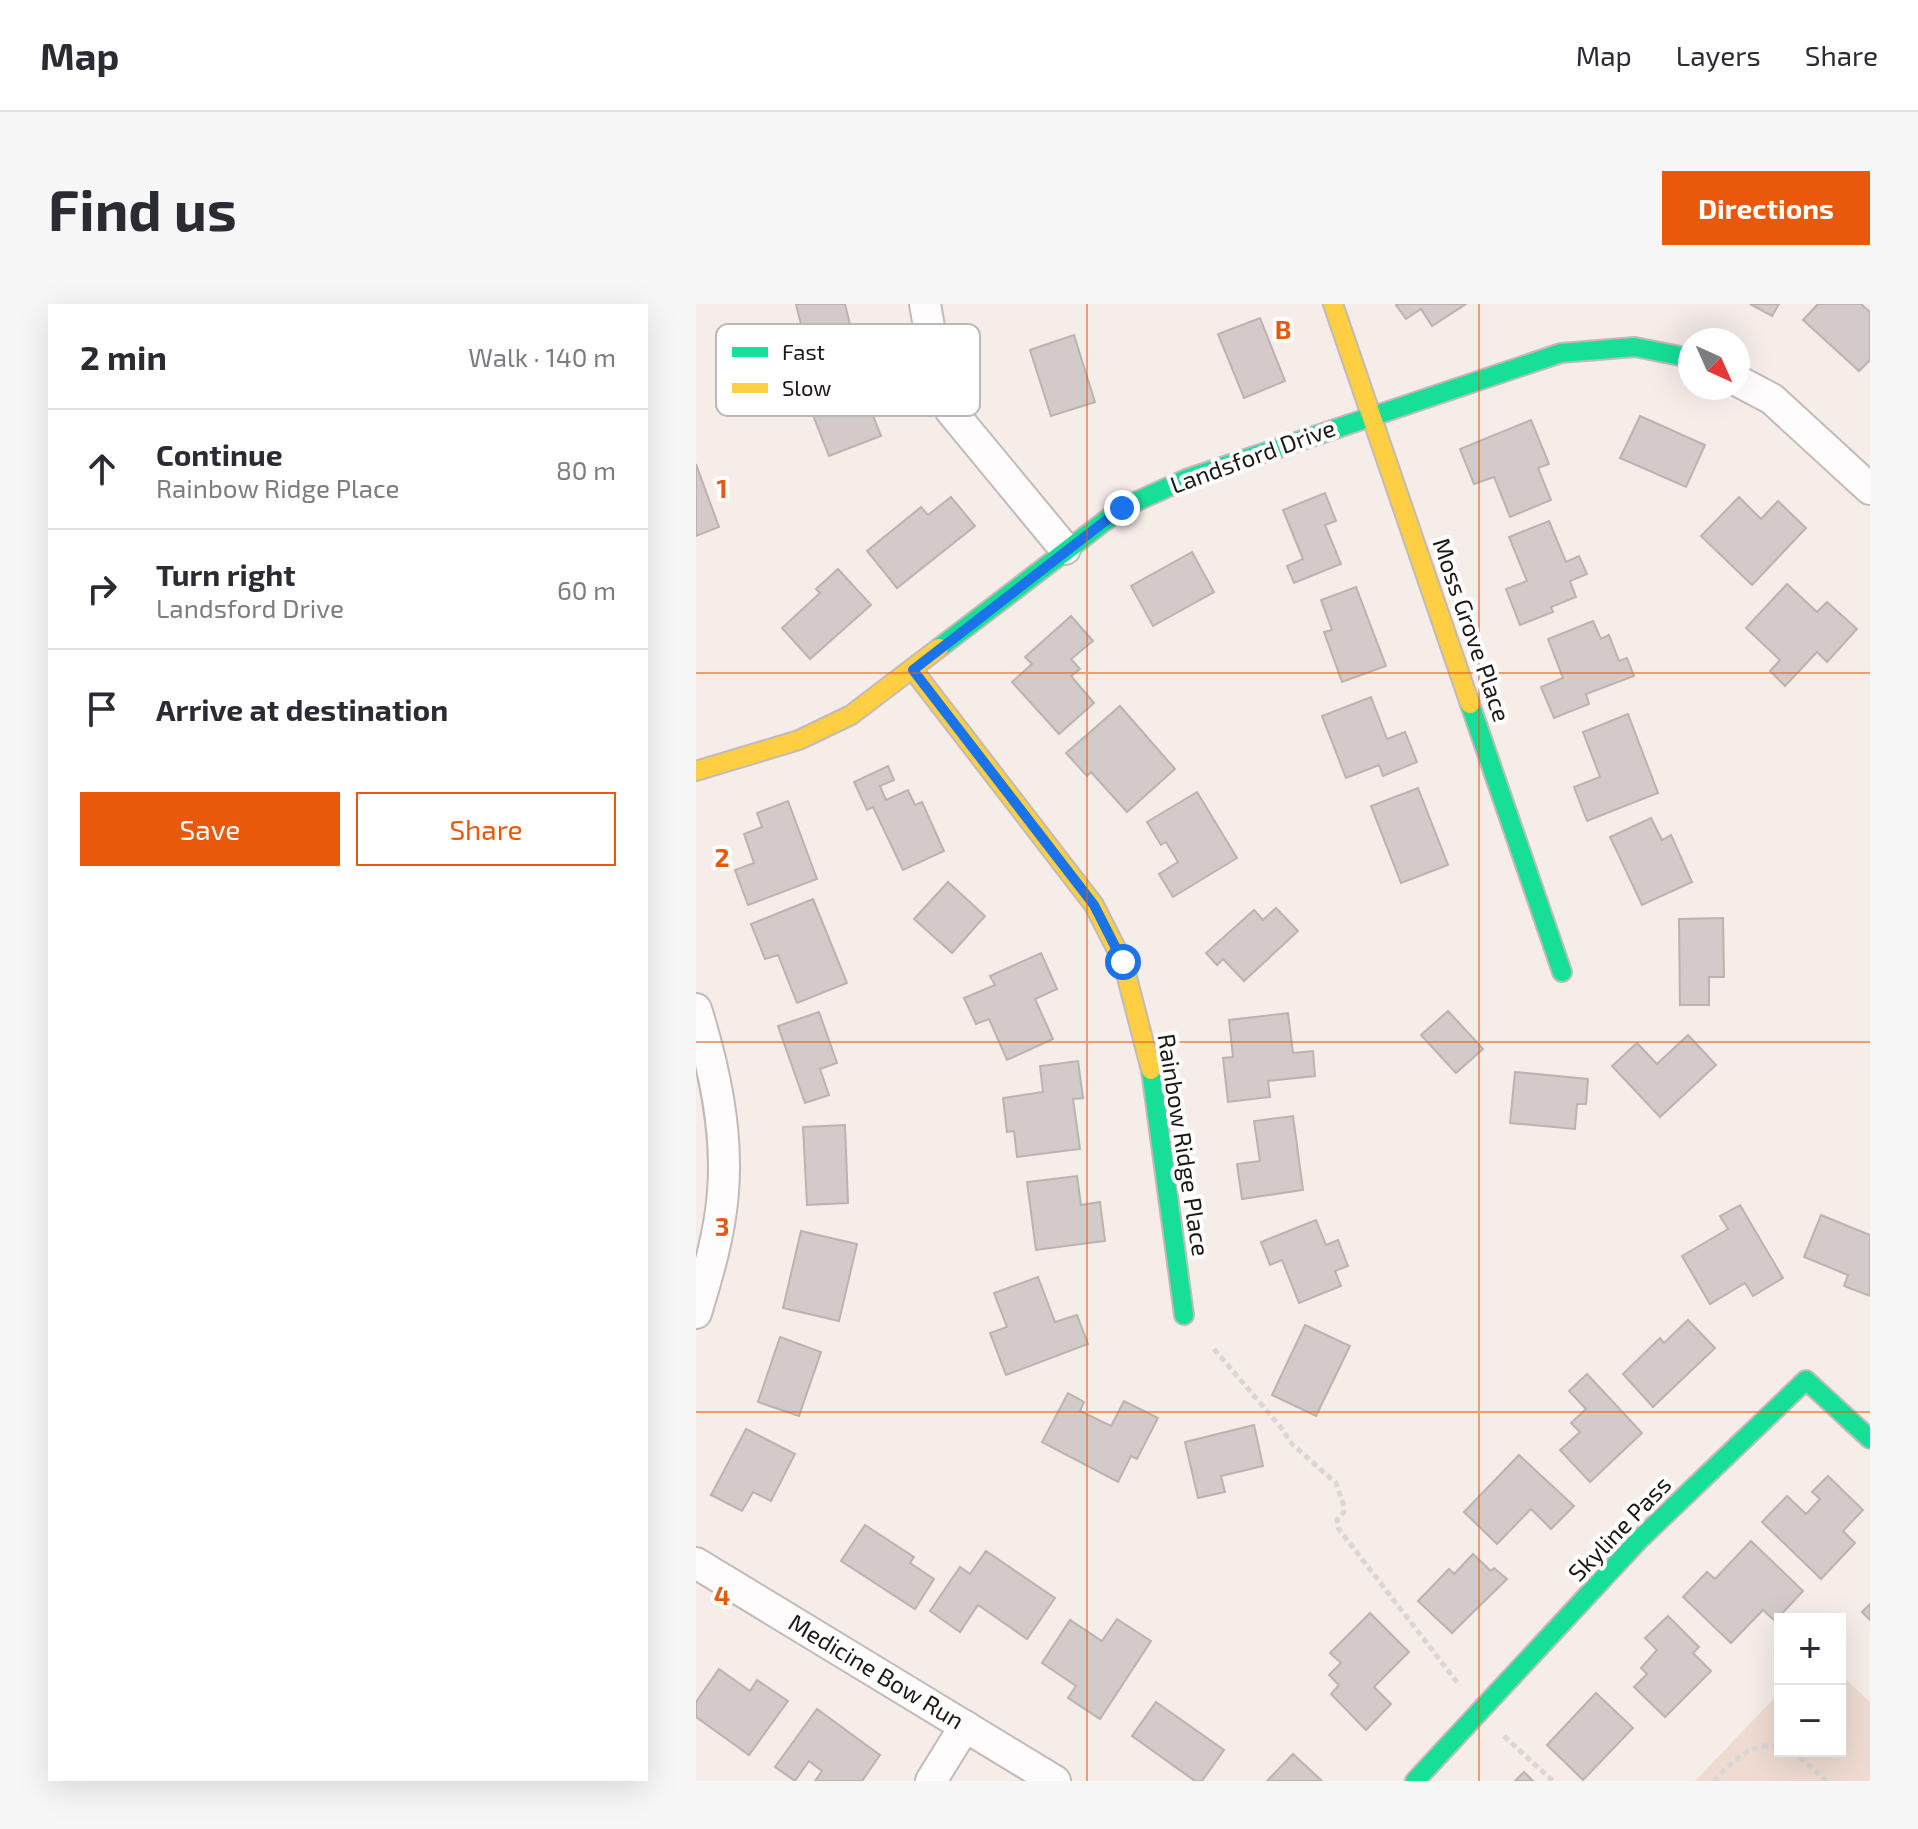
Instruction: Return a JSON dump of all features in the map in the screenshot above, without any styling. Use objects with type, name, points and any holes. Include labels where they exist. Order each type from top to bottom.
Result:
[{"type":"street","points":[[925,304],[928,324]]},
{"type":"street","name":"Moss Grove Place","points":[[1333,304],[1562,972]]},
{"type":"street","name":"Landsford Drive","points":[[696,771],[799,740],[851,715],[1122,508],[1186,479],[1561,353],[1635,347],[1678,356]]},
{"type":"street","points":[[1750,387],[1772,399],[1870,489]]},
{"type":"street","points":[[955,416],[1065,549]]},
{"type":"street","name":"Rainbow Ridge Place","points":[[913,670],[1094,905],[1123,962],[1149,1056],[1184,1315]]},
{"type":"street","points":[[696,1009],[707,1046],[722,1122],[723,1191],[706,1234],[696,1313]]},
{"type":"street","name":"Skyline Pass","points":[[1415,1781],[1639,1540],[1806,1380],[1870,1439]]},
{"type":"street","name":"Medicine Bow Run","points":[[696,1563],[1055,1781]]},
{"type":"street","points":[[931,1781],[965,1726]]},
{"type":"path","points":[[1214,1349],[1292,1444],[1336,1483],[1344,1506],[1344,1512],[1337,1520],[1338,1528],[1465,1692]]},
{"type":"path","points":[[1501,1733],[1553,1781]]},
{"type":"path","points":[[1714,1781],[1750,1750],[1774,1746]]},
{"type":"path","points":[[1799,1757],[1827,1781]]},
{"type":"shaded area","points":[[1846,1680],[1870,1702],[1870,1781],[1695,1781],[1774,1698],[1774,1757],[1846,1757]]},
{"type":"building","points":[[796,304],[845,304],[850,324],[801,324]]},
{"type":"building","points":[[1398,304],[1466,304],[1432,326],[1421,309],[1406,319]]},
{"type":"building","points":[[1750,304],[1779,304],[1772,316]]},
{"type":"building","points":[[1818,304],[1861,304],[1870,312],[1870,360],[1859,371],[1803,320]]},
{"type":"building","points":[[1260,318],[1285,381],[1244,398],[1218,334]]},
{"type":"building","points":[[1074,335],[1095,402],[1051,416],[1030,350]]},
{"type":"building","points":[[813,416],[873,416],[881,436],[829,456]]},
{"type":"building","points":[[1640,416],[1705,445],[1686,487],[1620,458]]},
{"type":"building","points":[[1531,420],[1549,464],[1538,468],[1551,500],[1510,517],[1494,477],[1474,484],[1460,449]]},
{"type":"building","points":[[696,464],[719,527],[696,536]]},
{"type":"building","points":[[1325,493],[1336,521],[1325,525],[1341,564],[1294,583],[1287,566],[1303,559],[1283,510]]},
{"type":"building","points":[[951,497],[975,526],[897,588],[867,551],[921,507],[928,515]]},
{"type":"building","points":[[1739,497],[1761,519],[1778,501],[1806,528],[1752,585],[1701,536]]},
{"type":"building","points":[[1549,521],[1566,562],[1579,556],[1587,574],[1570,581],[1576,597],[1551,607],[1553,612],[1520,625],[1506,589],[1527,581],[1509,537]]},
{"type":"building","points":[[1192,552],[1214,592],[1153,626],[1131,586]]},
{"type":"building","points":[[838,569],[871,605],[810,659],[782,628],[820,593],[816,589]]},
{"type":"building","points":[[1787,584],[1817,612],[1827,602],[1857,629],[1827,662],[1817,652],[1785,686],[1770,671],[1780,660],[1746,628]]},
{"type":"building","points":[[1356,587],[1386,666],[1342,682],[1324,632],[1332,630],[1321,600]]},
{"type":"building","points":[[1071,616],[1093,641],[1071,659],[1080,669],[1071,676],[1094,703],[1059,734],[1012,682],[1032,664],[1025,657]]},
{"type":"building","points":[[1593,621],[1601,639],[1609,635],[1619,661],[1627,658],[1634,676],[1586,694],[1589,704],[1554,718],[1541,687],[1563,678],[1548,639]]},
{"type":"building","points":[[1371,697],[1387,739],[1405,732],[1417,762],[1383,776],[1379,765],[1346,778],[1322,716]]},
{"type":"building","points":[[1120,706],[1175,769],[1127,812],[1091,772],[1087,776],[1066,753]]},
{"type":"building","points":[[1628,714],[1658,793],[1587,821],[1574,787],[1600,777],[1583,732]]},
{"type":"building","points":[[888,766],[894,780],[880,786],[886,800],[908,790],[915,805],[922,802],[944,851],[903,870],[873,807],[867,810],[854,782]]},
{"type":"building","points":[[1418,788],[1448,865],[1401,883],[1371,806]]},
{"type":"building","points":[[1197,792],[1237,858],[1173,897],[1159,874],[1178,862],[1166,842],[1161,845],[1147,822]]},
{"type":"building","points":[[788,801],[817,879],[748,905],[735,870],[754,863],[744,834],[762,827],[757,813]]},
{"type":"building","points":[[1651,818],[1662,840],[1671,835],[1692,882],[1642,905],[1610,837]]},
{"type":"building","points":[[948,882],[985,916],[952,953],[914,919]]},
{"type":"building","points":[[813,899],[847,983],[797,1003],[778,955],[765,959],[751,924]]},
{"type":"building","points":[[1276,908],[1298,931],[1244,981],[1223,959],[1217,965],[1206,953],[1254,910],[1263,920]]},
{"type":"building","points":[[1723,918],[1724,977],[1709,977],[1709,1005],[1680,1005],[1679,919]]},
{"type":"building","points":[[1041,953],[1057,989],[1035,999],[1053,1039],[1007,1060],[989,1019],[976,1024],[964,998],[995,985],[990,976]]},
{"type":"building","points":[[1448,1011],[1483,1049],[1456,1073],[1421,1035]]},
{"type":"building","points":[[819,1012],[837,1063],[820,1069],[829,1095],[805,1103],[778,1026]]},
{"type":"building","points":[[1288,1013],[1293,1053],[1313,1051],[1315,1076],[1268,1081],[1270,1097],[1228,1102],[1223,1058],[1233,1057],[1229,1020]]},
{"type":"building","points":[[1688,1035],[1716,1065],[1660,1117],[1612,1066],[1637,1043],[1657,1064]]},
{"type":"building","points":[[1078,1061],[1083,1098],[1073,1099],[1080,1149],[1017,1157],[1014,1131],[1007,1132],[1003,1098],[1043,1092],[1040,1066]]},
{"type":"building","points":[[1515,1072],[1588,1079],[1586,1104],[1577,1104],[1575,1129],[1510,1123]]},
{"type":"building","points":[[1293,1116],[1303,1190],[1242,1199],[1237,1164],[1260,1161],[1254,1121]]},
{"type":"building","points":[[845,1125],[848,1203],[807,1205],[803,1127]]},
{"type":"building","points":[[1077,1176],[1081,1205],[1100,1202],[1105,1241],[1036,1250],[1027,1182]]},
{"type":"building","points":[[1740,1205],[1783,1278],[1753,1296],[1745,1283],[1710,1304],[1682,1256],[1728,1229],[1720,1216]]},
{"type":"building","points":[[1821,1215],[1870,1235],[1870,1296],[1844,1286],[1848,1275],[1804,1257]]},
{"type":"building","points":[[1316,1220],[1326,1245],[1338,1240],[1348,1266],[1335,1271],[1341,1286],[1299,1303],[1282,1260],[1270,1265],[1261,1242]]},
{"type":"building","points":[[801,1231],[857,1244],[839,1321],[783,1308]]},
{"type":"building","points":[[1038,1277],[1055,1322],[1077,1315],[1088,1344],[1006,1375],[990,1333],[1007,1327],[994,1293]]},
{"type":"building","points":[[1688,1320],[1715,1348],[1653,1407],[1623,1374],[1660,1338],[1664,1343]]},
{"type":"building","points":[[1305,1325],[1350,1346],[1316,1416],[1272,1395]]},
{"type":"building","points":[[780,1337],[821,1352],[799,1416],[758,1402]]},
{"type":"building","points":[[1587,1374],[1642,1433],[1590,1482],[1560,1450],[1580,1432],[1571,1423],[1586,1409],[1569,1391]]},
{"type":"building","points":[[1068,1393],[1084,1402],[1080,1411],[1111,1426],[1124,1401],[1158,1418],[1137,1459],[1131,1456],[1118,1482],[1042,1442]]},
{"type":"building","points":[[1254,1425],[1263,1466],[1221,1476],[1225,1492],[1198,1498],[1185,1442]]},
{"type":"building","points":[[746,1429],[795,1454],[771,1501],[753,1492],[742,1511],[711,1495]]},
{"type":"building","points":[[1519,1455],[1574,1506],[1551,1529],[1531,1509],[1497,1544],[1464,1512]]},
{"type":"building","points":[[1828,1476],[1863,1510],[1843,1531],[1855,1543],[1821,1579],[1762,1522],[1787,1496],[1806,1514],[1820,1499],[1812,1492]]},
{"type":"building","points":[[865,1525],[914,1557],[910,1563],[934,1579],[915,1609],[841,1561]]},
{"type":"building","points":[[1751,1541],[1803,1591],[1782,1613],[1774,1613],[1774,1620],[1763,1610],[1731,1643],[1683,1597],[1707,1572],[1715,1579]]},
{"type":"building","points":[[986,1551],[1055,1598],[1027,1639],[978,1605],[960,1632],[930,1611],[960,1567],[970,1574]]},
{"type":"building","points":[[1473,1554],[1491,1571],[1494,1568],[1507,1579],[1452,1633],[1418,1601],[1449,1569],[1454,1574]]},
{"type":"building","points":[[1870,1604],[1870,1620],[1862,1612]]},
{"type":"building","points":[[1370,1613],[1409,1652],[1374,1687],[1391,1704],[1366,1730],[1331,1694],[1339,1685],[1329,1675],[1341,1663],[1330,1653]]},
{"type":"building","points":[[1668,1616],[1699,1647],[1693,1653],[1711,1671],[1665,1717],[1634,1687],[1647,1674],[1641,1668],[1657,1650],[1645,1638]]},
{"type":"building","points":[[1117,1619],[1151,1641],[1100,1719],[1068,1698],[1076,1686],[1042,1663],[1070,1620],[1102,1641]]},
{"type":"building","points":[[719,1669],[750,1691],[757,1680],[788,1701],[749,1755],[696,1717],[696,1702]]},
{"type":"building","points":[[1596,1693],[1633,1728],[1583,1780],[1547,1745]]},
{"type":"building","points":[[1156,1702],[1224,1750],[1202,1781],[1195,1781],[1132,1736]]},
{"type":"building","points":[[817,1709],[880,1755],[862,1781],[815,1781],[822,1771],[809,1761],[795,1781],[775,1767]]},
{"type":"building","points":[[1293,1754],[1322,1781],[1267,1781]]},
{"type":"building","points":[[1524,1772],[1533,1781],[1515,1781]]},
{"type":"traffic: fast","points":[[939,648],[1122,508],[1186,479],[1561,353],[1635,347],[1678,356]]},
{"type":"traffic: fast","points":[[1470,704],[1562,972]]},
{"type":"traffic: fast","points":[[1151,1070],[1184,1315]]},
{"type":"traffic: fast","points":[[1415,1781],[1639,1540],[1806,1380],[1870,1439]]},
{"type":"traffic: slow","points":[[1333,304],[1470,704]]},
{"type":"traffic: slow","points":[[696,771],[799,740],[851,715],[939,648]]},
{"type":"traffic: slow","points":[[913,670],[1094,905],[1123,962],[1151,1070]]},
{"type":"route","points":[[1122,508],[1065,549],[913,670],[1094,905],[1123,962]]}]
